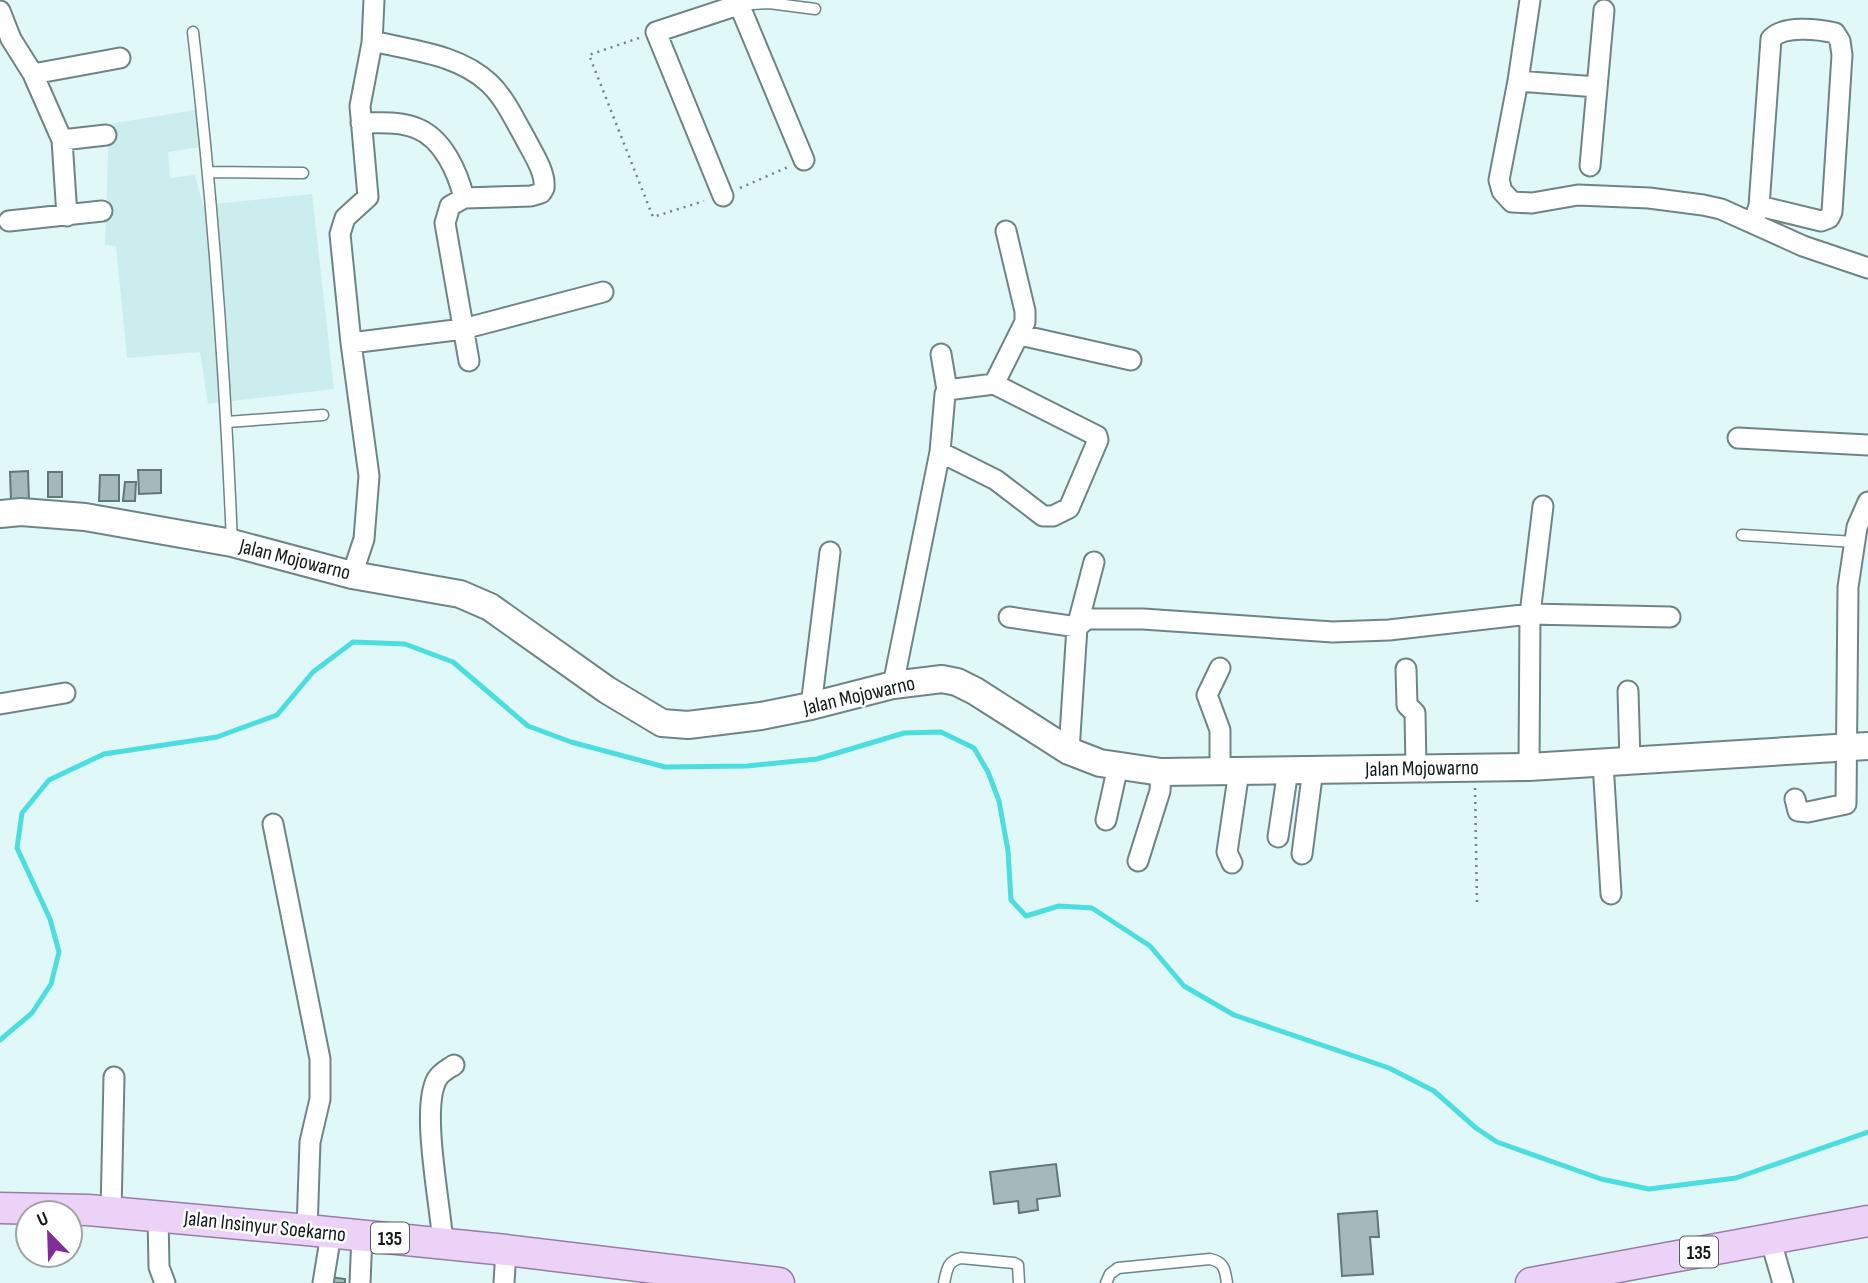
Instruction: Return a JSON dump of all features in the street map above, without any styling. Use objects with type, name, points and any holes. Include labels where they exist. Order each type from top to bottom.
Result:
[{"type":"main road","name":"Jalan Insinyur Soekarno","points":[[0,1208],[111,1212],[362,1235],[779,1283]]},
{"type":"main road","name":"135","points":[[1531,1283],[1868,1221]]},
{"type":"street","points":[[352,575],[364,539],[369,476],[340,234],[345,218],[368,197],[361,96],[372,43],[374,0]]},
{"type":"street","points":[[1530,0],[1499,180],[1502,191],[1512,202],[1532,203],[1578,195],[1649,198],[1756,215],[1821,220],[1829,218],[1832,212],[1842,55],[1840,41],[1835,33],[1784,31],[1774,34],[1771,39],[1756,215]]},
{"type":"street","points":[[723,196],[656,32],[735,2],[804,160]]},
{"type":"street","points":[[1590,166],[1604,10]]},
{"type":"street","points":[[0,11],[11,39],[33,74],[62,140],[67,216]]},
{"type":"street","points":[[372,43],[446,58],[472,70],[489,84],[505,103],[545,183],[541,193],[531,196],[464,198],[450,206],[444,223],[470,361]]},
{"type":"street","points":[[33,74],[120,58]]},
{"type":"street","points":[[1518,81],[1597,87]]},
{"type":"street","points":[[361,123],[398,123],[418,128],[430,136],[454,168],[464,198]]},
{"type":"street","points":[[62,140],[106,135]]},
{"type":"street","points":[[9,221],[102,211]]},
{"type":"street","points":[[1756,215],[1804,246],[1868,268]]},
{"type":"street","points":[[994,384],[1025,322],[1025,311],[1006,231]]},
{"type":"street","points":[[351,343],[463,329],[603,292]]},
{"type":"street","points":[[1020,335],[1131,360]]},
{"type":"street","points":[[893,685],[940,452],[947,390],[941,354]]},
{"type":"street","points":[[940,452],[996,480],[1043,516],[1053,516],[1069,509],[1098,440],[1097,436],[994,384],[947,390]]},
{"type":"street","points":[[1738,438],[1868,445]]},
{"type":"street","points":[[1795,799],[1798,811],[1808,812],[1846,804],[1857,746],[1848,587],[1861,515],[1868,502]]},
{"type":"street","points":[[1529,766],[1530,614],[1543,506]]},
{"type":"street","name":"Jalan Mojowarno","points":[[0,514],[21,512],[85,517],[232,543],[352,575],[440,589],[473,598],[490,607],[607,690],[662,723],[688,725],[723,722],[811,706],[893,685],[929,679],[957,682],[975,691],[1069,751],[1100,763],[1161,772],[1529,766],[1857,746]]},
{"type":"street","points":[[811,706],[830,552]]},
{"type":"street","points":[[1069,751],[1077,627],[1094,562]]},
{"type":"street","points":[[1009,617],[1077,627],[1087,619],[1143,619],[1333,632],[1389,630],[1530,614],[1670,617]]},
{"type":"street","points":[[1220,668],[1207,695],[1220,730],[1229,771],[1227,852],[1232,863]]},
{"type":"street","points":[[1406,669],[1407,705],[1415,713],[1416,768]]},
{"type":"street","points":[[1628,691],[1630,761]]},
{"type":"street","points":[[0,704],[65,693]]},
{"type":"street","points":[[1603,763],[1611,894]]},
{"type":"street","points":[[1106,820],[1118,766]]},
{"type":"street","points":[[1278,837],[1301,770]]},
{"type":"street","points":[[1301,770],[1303,854]]},
{"type":"street","points":[[1138,861],[1160,791],[1161,772]]},
{"type":"street","points":[[274,824],[320,1059],[320,1099],[310,1142],[323,1283]]},
{"type":"street","points":[[443,1245],[435,1160],[430,1138],[430,1116],[436,1080],[454,1065]]},
{"type":"street","points":[[111,1212],[114,1077]]},
{"type":"street","points":[[158,1216],[159,1267],[165,1283]]},
{"type":"street","points":[[360,1283],[362,1235]]},
{"type":"street","points":[[1770,1238],[1783,1283]]},
{"type":"street","points":[[504,1283],[506,1250]]},
{"type":"lane","points":[[735,2],[815,9]]},
{"type":"lane","points":[[193,32],[209,172],[227,422],[232,543]]},
{"type":"lane","points":[[209,172],[303,173]]},
{"type":"lane","points":[[227,422],[323,415]]},
{"type":"lane","points":[[1742,535],[1855,542]]},
{"type":"lane","points":[[944,1283],[948,1266],[961,1258],[1014,1263],[1020,1270],[1019,1283]]},
{"type":"lane","points":[[1106,1283],[1110,1274],[1118,1268],[1210,1259],[1219,1261],[1225,1268],[1227,1283]]},
{"type":"path","points":[[656,32],[589,55],[653,217],[723,196],[804,160]]},
{"type":"path","points":[[1475,767],[1477,904]]},
{"type":"shaded area","points":[[200,109],[201,147],[168,152],[170,178],[195,175],[203,205],[312,194],[334,389],[208,404],[200,352],[127,358],[116,246],[105,245],[109,124]]},
{"type":"building","points":[[138,470],[161,470],[161,493],[139,494]]},
{"type":"building","points":[[28,471],[29,500],[11,501],[10,472]]},
{"type":"building","points":[[48,472],[62,472],[62,497],[48,497]]},
{"type":"building","points":[[100,475],[119,475],[119,501],[99,501]]},
{"type":"building","points":[[125,482],[136,482],[135,501],[123,501]]},
{"type":"building","points":[[1056,1164],[1060,1196],[1037,1199],[1038,1210],[1019,1213],[1018,1201],[994,1204],[990,1172]]},
{"type":"building","points":[[1377,1211],[1379,1237],[1370,1237],[1373,1274],[1342,1276],[1338,1214]]},
{"type":"building","points":[[331,1277],[345,1279],[345,1283],[331,1283]]},
{"type":"waterway","points":[[0,1040],[32,1013],[51,984],[59,952],[50,919],[17,848],[22,813],[49,780],[104,754],[217,737],[277,715],[313,672],[353,642],[405,644],[453,662],[528,726],[571,742],[665,767],[747,766],[817,759],[904,733],[941,732],[974,748],[988,772],[999,801],[1008,851],[1011,900],[1026,916],[1059,906],[1092,908],[1150,946],[1184,986],[1234,1015],[1389,1068],[1434,1091],[1476,1128],[1497,1142],[1601,1179],[1649,1189],[1736,1178],[1868,1132]]}]
